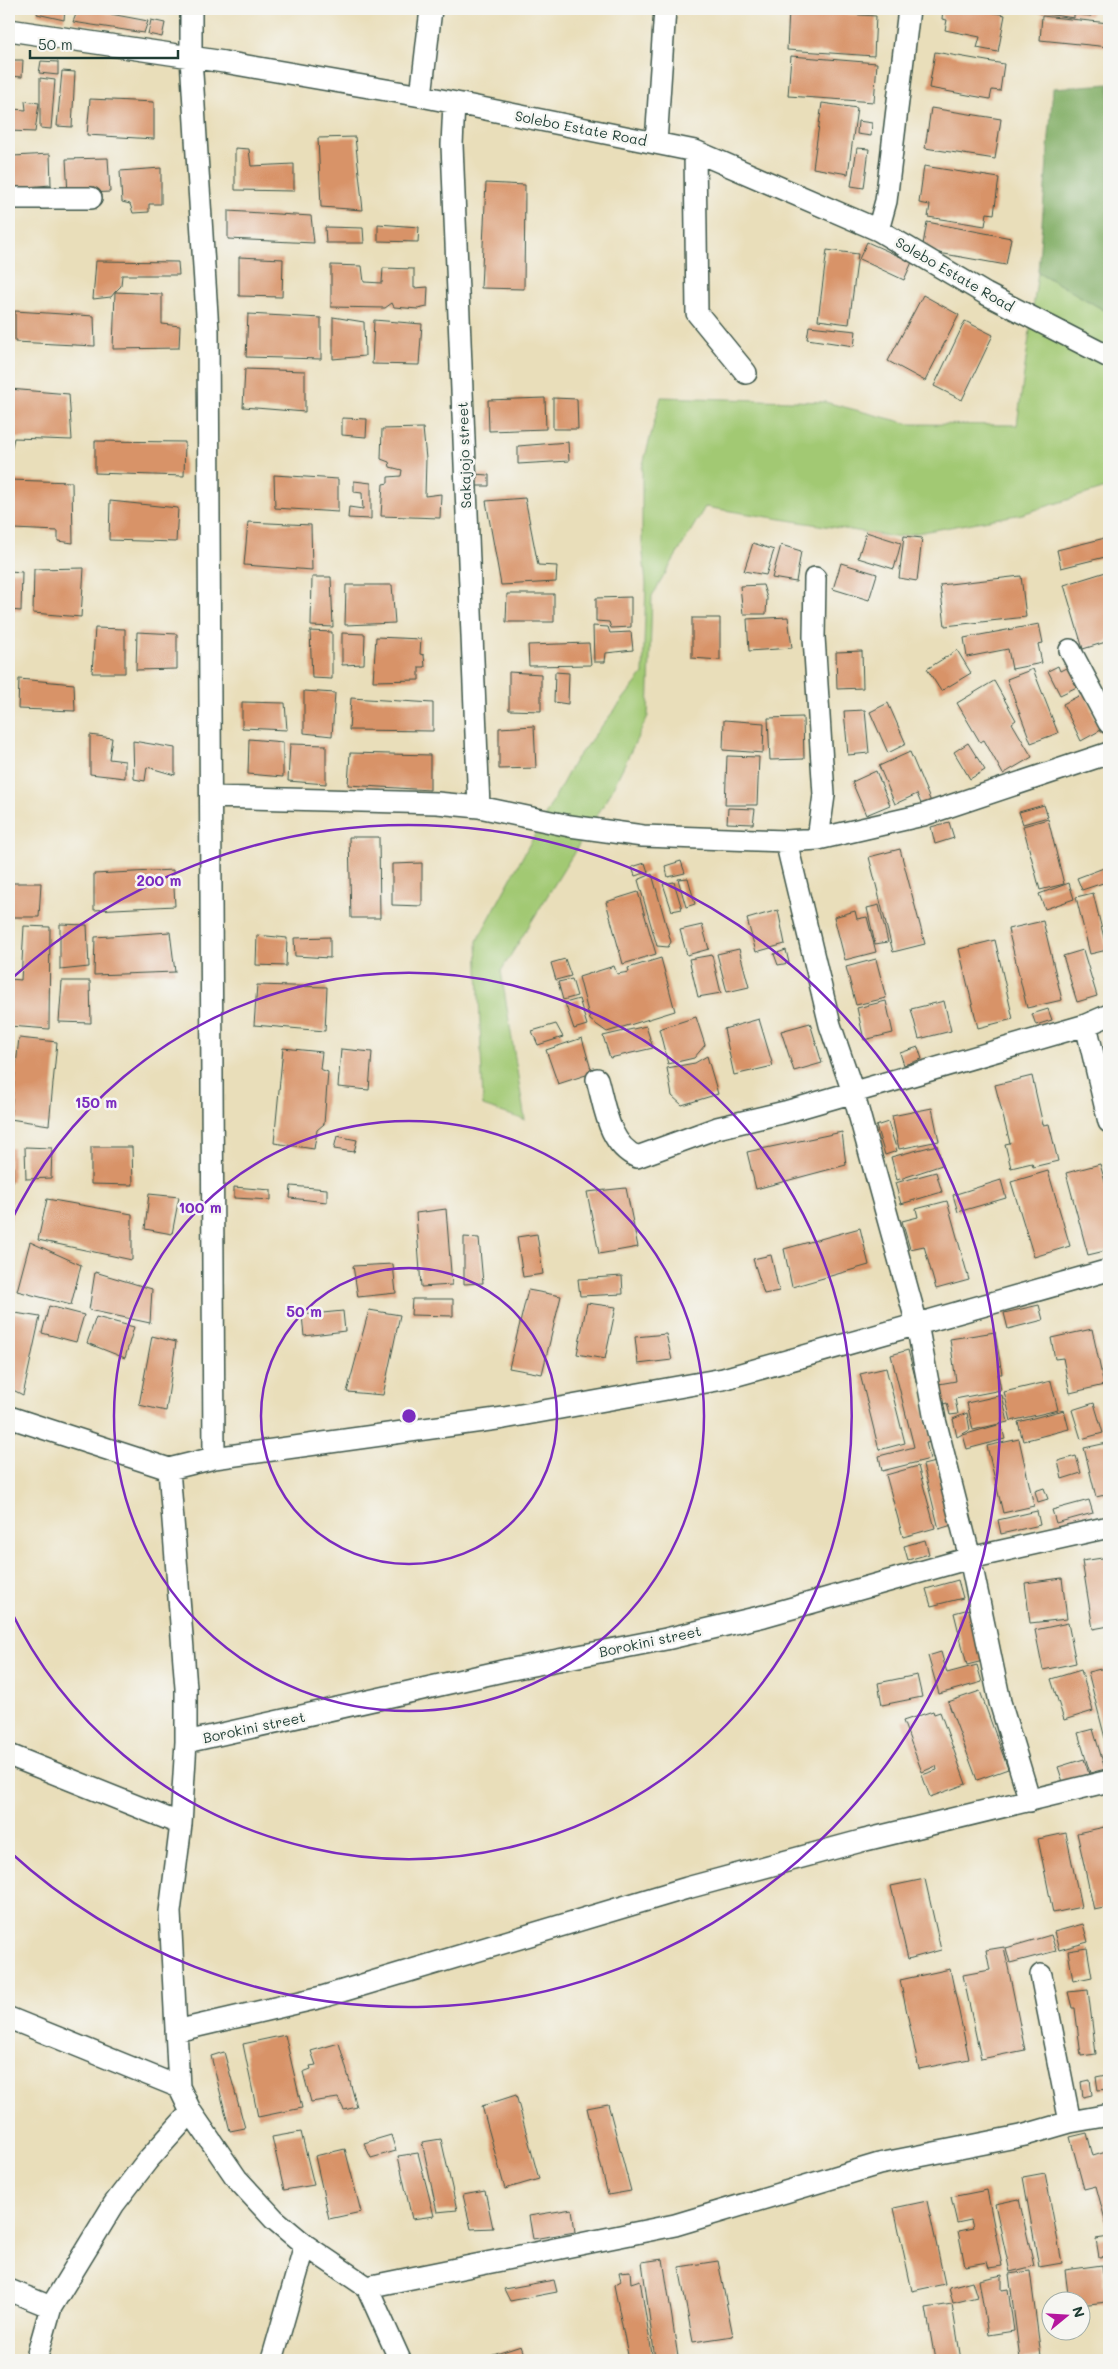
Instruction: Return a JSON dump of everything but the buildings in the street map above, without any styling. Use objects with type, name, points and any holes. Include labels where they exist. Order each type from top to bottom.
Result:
[{"type":"street","points":[[191,9],[191,58],[208,331],[214,1458]]},
{"type":"street","points":[[421,96],[431,9]]},
{"type":"street","points":[[656,143],[665,9]]},
{"type":"street","points":[[878,230],[886,201],[909,9]]},
{"type":"street","name":"Solebo Estate Road","points":[[9,30],[421,96],[696,150],[878,230],[986,294],[1109,357]]},
{"type":"street","name":"Sakajojo street","points":[[454,103],[452,145],[479,807]]},
{"type":"street","points":[[696,150],[698,313],[746,373]]},
{"type":"street","points":[[9,198],[91,198]]},
{"type":"street","points":[[815,578],[814,637],[824,796],[818,839]]},
{"type":"street","points":[[1070,650],[1109,723]]},
{"type":"street","points":[[211,797],[437,803],[479,807],[570,826],[643,836],[786,841],[818,839],[923,815],[1109,753]]},
{"type":"street","points":[[786,841],[830,1026],[853,1092],[917,1324],[935,1420],[970,1558],[1000,1702],[1030,1801]]},
{"type":"street","points":[[597,1080],[614,1138],[625,1152],[637,1157],[717,1128],[853,1092],[1086,1025],[1109,1015]]},
{"type":"street","points":[[1086,1025],[1109,1122]]},
{"type":"street","points":[[9,1417],[169,1469],[214,1458],[504,1418],[722,1379],[1109,1270]]},
{"type":"street","points":[[169,1469],[186,1688],[186,1742],[181,1824],[170,1912],[179,2087],[191,2112],[237,2179],[274,2219],[304,2245],[367,2288],[400,2360]]},
{"type":"street","name":"Borokini street","points":[[186,1742],[507,1670],[666,1639],[764,1616],[970,1558],[1109,1527]]},
{"type":"street","points":[[9,1755],[181,1824]]},
{"type":"street","points":[[176,2031],[322,1997],[687,1888],[861,1841],[1109,1781]]},
{"type":"street","points":[[1041,1975],[1070,2122]]},
{"type":"street","points":[[9,2018],[179,2087]]},
{"type":"street","points":[[36,2360],[51,2307],[114,2204],[147,2161],[191,2112]]},
{"type":"street","points":[[367,2288],[675,2225],[879,2164],[1025,2135],[1070,2122],[1109,2115]]},
{"type":"street","points":[[272,2360],[304,2245]]},
{"type":"street","points":[[9,2290],[51,2307]]},
{"type":"green space","points":[[1109,84],[1109,313],[1038,272],[1053,88]]},
{"type":"green space","points":[[1038,272],[1109,313],[1109,487],[1022,514],[895,537],[705,507],[652,596],[648,716],[609,796],[501,971],[525,1120],[483,1106],[477,941],[575,760],[643,674],[646,584],[642,544],[642,468],[661,397],[825,402],[910,424],[1017,425]]}]
